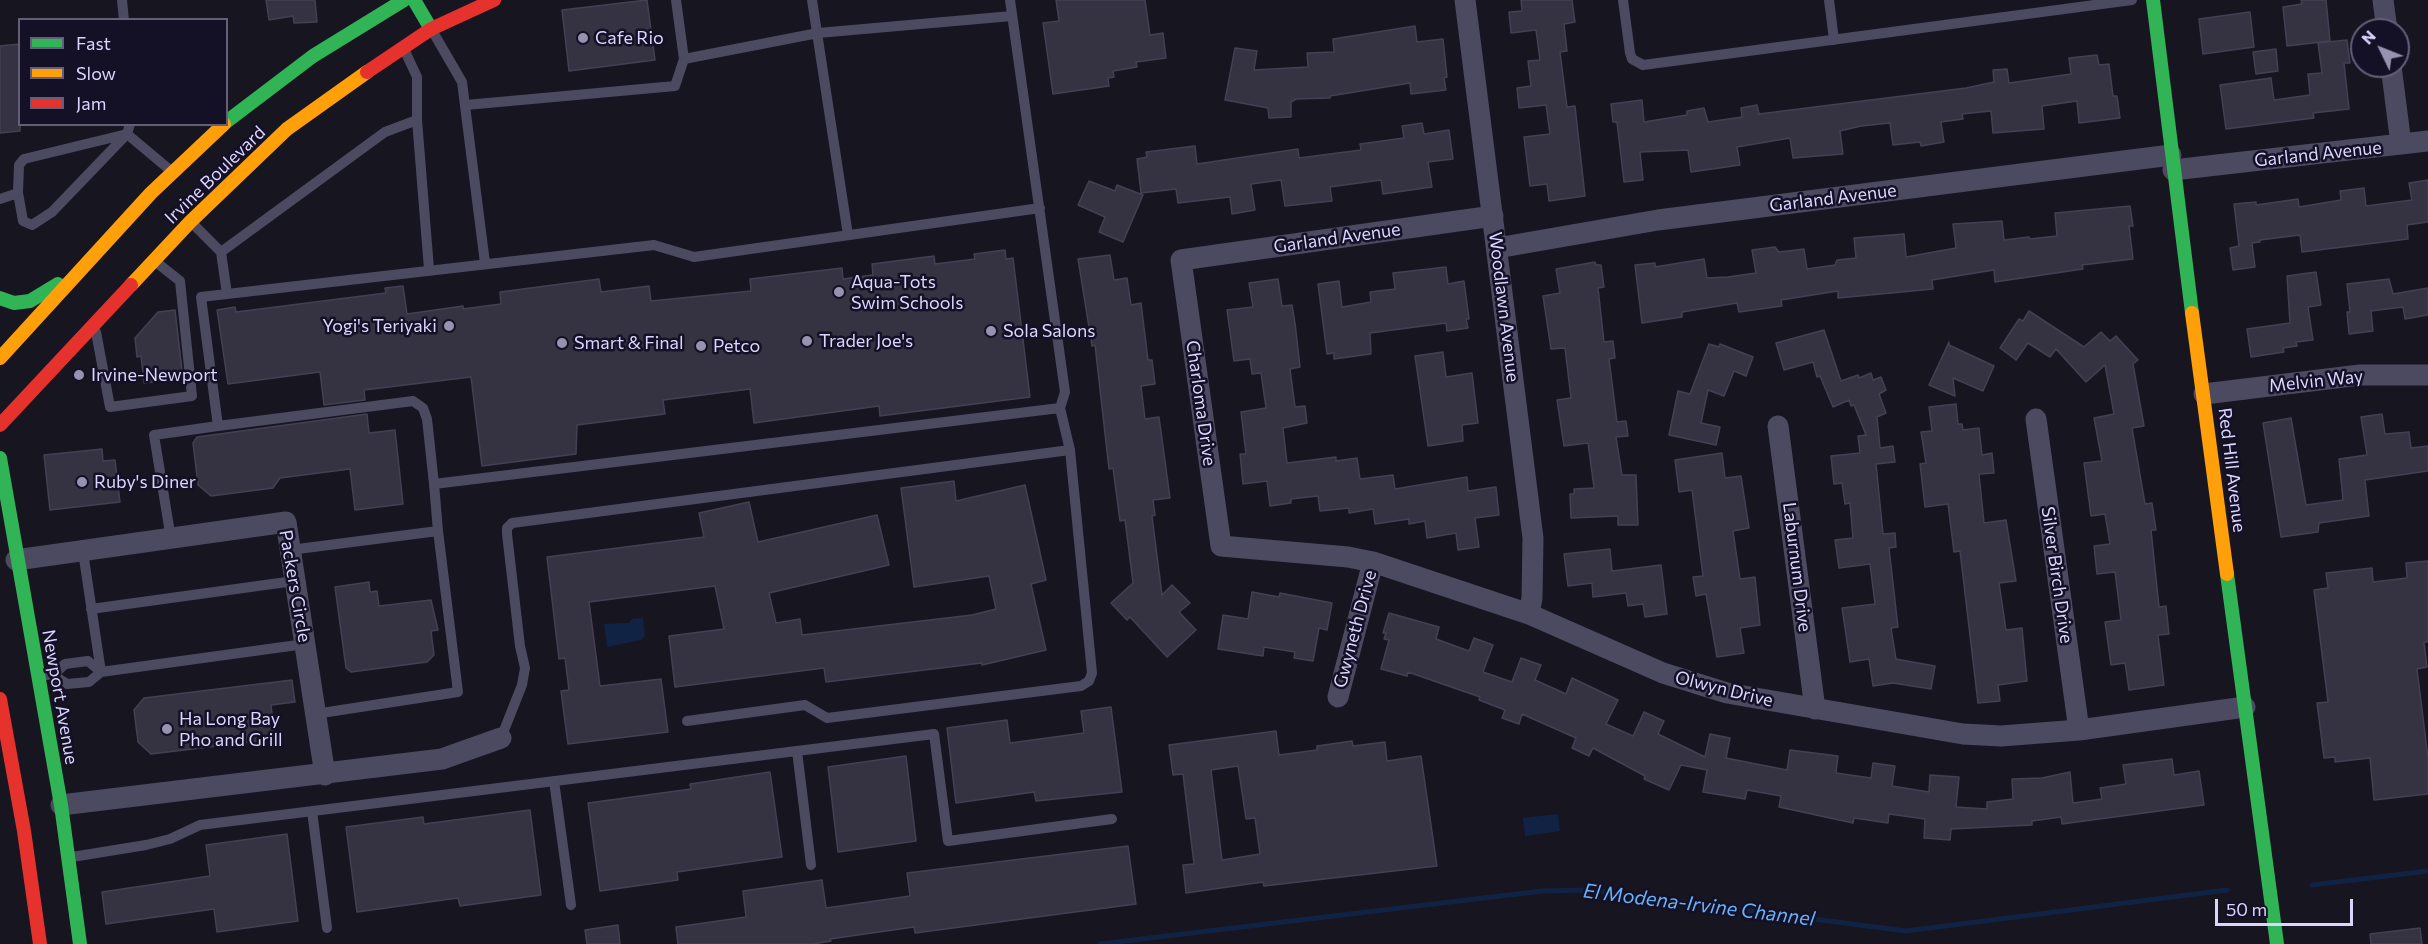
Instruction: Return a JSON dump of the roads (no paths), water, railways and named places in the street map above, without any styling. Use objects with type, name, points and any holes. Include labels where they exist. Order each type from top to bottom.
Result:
[{"type":"main road","name":"Irvine Boulevard","points":[[228,122],[279,80],[384,5],[404,0]]},
{"type":"main road","points":[[414,0],[431,29]]},
{"type":"main road","name":"Irvine Boulevard","points":[[0,425],[190,222],[287,129],[399,37],[431,29],[494,0]]},
{"type":"main road","name":"Red Hill Avenue","points":[[2153,0],[2172,163],[2277,944]]},
{"type":"main road","points":[[384,5],[399,37]]},
{"type":"main road","name":"Irvine Boulevard","points":[[0,358],[172,172],[223,126]]},
{"type":"main road","points":[[0,298],[14,303],[30,301],[80,270]]},
{"type":"main road","name":"Newport Avenue","points":[[0,458],[16,560],[61,805],[80,944]]},
{"type":"main road","points":[[0,699],[24,831],[40,944]]},
{"type":"street","name":"Woodlawn Avenue","points":[[1465,0],[1533,538],[1532,598],[1529,614]]},
{"type":"street","points":[[2383,0],[2385,18]]},
{"type":"street","points":[[2393,78],[2401,144]]},
{"type":"street","name":"Garland Avenue","points":[[1497,248],[1658,220],[2172,163],[2428,141]]},
{"type":"street","name":"Garland Avenue","points":[[1181,260],[1493,216]]},
{"type":"street","name":"Charloma Drive","points":[[1181,260],[1221,546]]},
{"type":"street","name":"Melvin Way","points":[[2204,394],[2360,375],[2428,375]]},
{"type":"street","name":"Silver Birch Drive","points":[[2036,419],[2079,730]]},
{"type":"street","name":"Laburnum Drive","points":[[1778,426],[1815,709]]},
{"type":"street","name":"Packers Circle","points":[[16,560],[286,522],[325,775]]},
{"type":"street","name":"Olwyn Drive","points":[[1221,546],[1348,557],[1373,562],[1529,614],[1663,673],[1727,693],[1963,734],[2001,736],[2079,730],[2245,707]]},
{"type":"street","name":"Gwyneth Drive","points":[[1338,697],[1373,562]]},
{"type":"street","points":[[61,805],[325,775],[442,759],[501,738]]},
{"type":"lane","points":[[122,0],[124,18]]},
{"type":"lane","points":[[466,105],[675,86],[684,60],[676,0]]},
{"type":"lane","points":[[812,0],[848,235]]},
{"type":"lane","points":[[687,721],[805,705],[827,718],[1081,686],[1089,681],[1092,673],[1070,450],[1060,408],[1065,392],[1010,0]]},
{"type":"lane","points":[[1623,0],[1630,53],[1632,59],[1643,65],[2132,0]]},
{"type":"lane","points":[[1829,0],[1834,40]]},
{"type":"lane","points":[[684,60],[818,33],[1012,16]]},
{"type":"lane","points":[[431,29],[462,82],[485,263]]},
{"type":"lane","points":[[399,37],[417,77],[417,120],[429,269]]},
{"type":"lane","points":[[221,252],[385,132],[417,120]]},
{"type":"lane","points":[[129,129],[172,172]]},
{"type":"lane","points":[[129,129],[52,212],[32,225],[22,221],[18,193],[19,165],[24,159],[129,129]]},
{"type":"lane","points":[[0,199],[18,193]]},
{"type":"lane","points":[[218,426],[201,297],[654,244],[694,257],[1040,208]]},
{"type":"lane","points":[[190,222],[221,252],[227,294]]},
{"type":"lane","points":[[94,325],[110,407],[192,396],[180,281],[154,261]]},
{"type":"lane","points":[[171,539],[154,435],[412,401],[423,408],[427,419],[458,692],[315,714]]},
{"type":"lane","points":[[435,484],[1060,408]]},
{"type":"lane","points":[[501,738],[522,686],[525,668],[520,646],[507,534],[507,528],[512,523],[1070,450]]},
{"type":"lane","points":[[290,550],[438,531]]},
{"type":"lane","points":[[83,552],[101,672]]},
{"type":"lane","points":[[91,609],[294,581]]},
{"type":"lane","points":[[37,675],[53,675],[67,684],[89,682],[101,672],[304,644]]},
{"type":"lane","points":[[53,675],[65,664],[88,661],[101,672]]},
{"type":"lane","points":[[69,857],[146,845],[200,825],[934,734],[948,841],[1112,819]]},
{"type":"lane","points":[[797,751],[811,865]]},
{"type":"lane","points":[[554,781],[571,905]]},
{"type":"lane","points":[[312,811],[327,928]]},
{"type":"water","points":[[643,618],[645,636],[641,640],[607,647],[604,624],[629,623],[632,619]]},
{"type":"water","points":[[1558,814],[1560,831],[1525,836],[1523,818]]},
{"type":"waterway","name":"El Modena-Irvine Channel","points":[[2312,885],[2428,871]]},
{"type":"waterway","name":"El Modena-Irvine Channel","points":[[1100,944],[1542,891],[1590,890],[1906,931],[2227,890]]},
{"type":"place","name":"Cafe Rio","points":[[583,38]]},
{"type":"place","name":"Aqua-Tots Swim Schools","points":[[839,292]]},
{"type":"place","name":"Yogi's Teriyaki","points":[[449,326]]},
{"type":"place","name":"Sola Salons","points":[[991,331]]},
{"type":"place","name":"Trader Joe's","points":[[807,341]]},
{"type":"place","name":"Smart & Final","points":[[562,343]]},
{"type":"place","name":"Petco","points":[[701,346]]},
{"type":"place","name":"Irvine-Newport","points":[[79,375]]},
{"type":"place","name":"Ruby's Diner","points":[[82,482]]},
{"type":"place","name":"Ha Long Bay Pho and Grill","points":[[167,729]]}]
